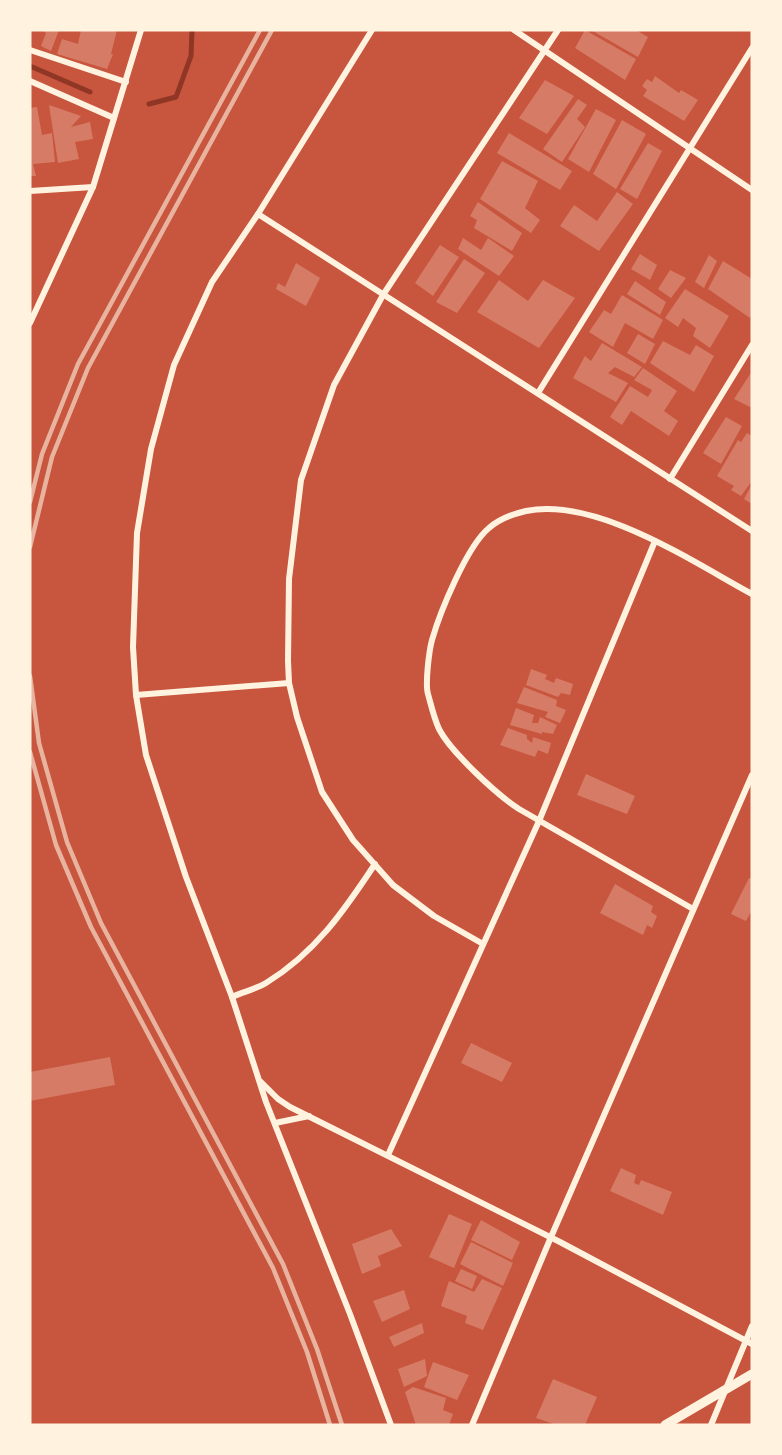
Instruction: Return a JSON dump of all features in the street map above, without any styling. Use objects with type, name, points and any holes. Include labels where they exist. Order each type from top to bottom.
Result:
[{"type":"street","points":[[30,323],[93,187],[141,30]]},
{"type":"street","points":[[372,30],[258,214],[212,282],[174,365],[151,449],[137,533],[133,647],[136,695],[146,755],[186,877],[232,997],[275,1123],[391,1425]]},
{"type":"street","points":[[514,30],[752,190]]},
{"type":"street","points":[[483,945],[434,916],[393,885],[353,840],[322,792],[297,717],[290,683],[289,579],[302,480],[334,385],[383,296],[558,30]]},
{"type":"street","points":[[538,393],[752,48]]},
{"type":"street","points":[[30,50],[126,82]]},
{"type":"street","points":[[30,81],[114,118]]},
{"type":"street","points":[[30,190],[93,187]]},
{"type":"street","points":[[258,214],[752,531]]},
{"type":"street","points":[[670,479],[752,345]]},
{"type":"street","points":[[693,909],[506,801],[465,762],[440,730],[426,691],[431,641],[453,587],[477,541],[489,527],[527,511],[569,510],[595,516],[655,541],[752,594]]},
{"type":"street","points":[[388,1155],[539,821],[655,541]]},
{"type":"street","points":[[136,695],[290,683]]},
{"type":"street","points":[[472,1425],[551,1237],[752,775]]},
{"type":"street","points":[[232,997],[265,983],[315,945],[349,904],[375,864]]},
{"type":"street","points":[[259,1080],[278,1099],[309,1116],[551,1237],[749,1342]]},
{"type":"street","points":[[275,1123],[309,1116]]},
{"type":"street","points":[[711,1425],[749,1342],[752,1326]]},
{"type":"street","points":[[665,1425],[752,1374]]},
{"type":"building","points":[[41,30],[59,30],[51,51],[41,46],[46,33]]},
{"type":"building","points":[[81,30],[117,30],[111,54],[113,54],[107,69],[57,54],[62,39],[78,44]]},
{"type":"building","points":[[585,30],[636,59],[625,80],[575,48]]},
{"type":"building","points":[[591,30],[636,30],[648,37],[638,57]]},
{"type":"building","points":[[655,76],[679,93],[681,90],[698,100],[684,121],[643,96],[647,90],[642,86],[647,79],[652,82]]},
{"type":"building","points":[[545,80],[574,96],[547,134],[519,118]]},
{"type":"building","points":[[578,99],[587,105],[577,119],[585,127],[562,162],[543,149]]},
{"type":"building","points":[[49,105],[81,116],[71,127],[90,122],[93,139],[75,142],[79,159],[58,163]]},
{"type":"building","points":[[37,107],[42,135],[52,133],[55,162],[33,164],[36,176],[30,176],[30,108]]},
{"type":"building","points":[[596,109],[616,120],[589,172],[568,159]]},
{"type":"building","points":[[622,120],[646,134],[616,189],[593,174]]},
{"type":"building","points":[[509,133],[572,171],[560,190],[497,153]]},
{"type":"building","points":[[648,143],[662,151],[637,199],[620,189]]},
{"type":"building","points":[[502,161],[538,181],[525,208],[540,220],[531,233],[480,199]]},
{"type":"building","points":[[617,192],[633,204],[599,251],[560,226],[574,205],[597,221]]},
{"type":"building","points":[[478,202],[522,233],[512,251],[474,228],[477,220],[470,216]]},
{"type":"building","points":[[463,238],[481,250],[488,238],[514,256],[499,276],[458,249]]},
{"type":"building","points":[[440,245],[459,257],[433,296],[415,283]]},
{"type":"building","points":[[640,254],[657,265],[650,280],[631,269]]},
{"type":"building","points":[[709,255],[717,261],[704,288],[695,282]]},
{"type":"building","points":[[464,259],[485,273],[457,313],[436,302]]},
{"type":"building","points":[[723,261],[752,279],[750,318],[708,289]]},
{"type":"building","points":[[296,263],[320,278],[306,306],[276,289],[278,283],[285,287]]},
{"type":"building","points":[[670,270],[686,278],[671,298],[658,289]]},
{"type":"building","points":[[499,280],[528,301],[543,280],[575,298],[539,348],[477,312]]},
{"type":"building","points":[[635,281],[666,302],[660,315],[627,294]]},
{"type":"building","points":[[685,289],[729,316],[710,348],[693,336],[696,328],[683,318],[678,327],[665,318]]},
{"type":"building","points":[[622,295],[663,320],[653,339],[625,323],[613,347],[589,332],[604,310],[611,314]]},
{"type":"building","points":[[638,334],[655,344],[645,364],[627,353]]},
{"type":"building","points":[[663,341],[690,355],[696,345],[714,356],[694,392],[650,363]]},
{"type":"building","points":[[602,343],[642,367],[634,377],[615,367],[608,373],[628,383],[616,402],[573,378],[585,356],[591,361]]},
{"type":"building","points":[[643,368],[677,391],[664,411],[678,421],[669,436],[631,411],[622,425],[610,417],[630,386],[648,397],[652,390],[634,380]]},
{"type":"building","points":[[752,371],[752,408],[734,399]]},
{"type":"building","points":[[726,417],[742,426],[721,464],[703,453]]},
{"type":"building","points":[[747,433],[752,436],[752,481],[741,496],[731,490],[734,486],[717,476],[738,440],[741,442]]},
{"type":"building","points":[[752,484],[752,504],[744,499]]},
{"type":"building","points":[[531,669],[547,675],[545,679],[554,683],[556,678],[573,684],[570,695],[561,693],[558,697],[526,685]]},
{"type":"building","points":[[524,687],[557,700],[556,706],[566,710],[560,723],[545,717],[548,712],[517,703]]},
{"type":"building","points":[[516,708],[534,715],[532,723],[538,723],[540,717],[557,725],[553,734],[542,732],[542,734],[510,725]]},
{"type":"building","points":[[508,728],[527,735],[527,739],[532,743],[533,737],[551,743],[548,754],[538,750],[535,757],[500,745]]},
{"type":"building","points":[[586,774],[635,796],[627,814],[577,795]]},
{"type":"building","points":[[749,878],[752,879],[752,910],[746,921],[731,914]]},
{"type":"building","points":[[615,884],[653,906],[651,912],[657,916],[652,928],[647,925],[643,935],[600,913]]},
{"type":"building","points":[[471,1043],[512,1063],[502,1082],[461,1063]]},
{"type":"building","points":[[110,1057],[115,1085],[30,1101],[30,1072]]},
{"type":"building","points":[[621,1168],[636,1175],[634,1183],[639,1185],[641,1180],[672,1192],[663,1215],[610,1191]]},
{"type":"building","points":[[449,1214],[472,1224],[454,1268],[429,1257]]},
{"type":"building","points":[[481,1220],[520,1242],[512,1260],[471,1240]]},
{"type":"building","points":[[391,1229],[402,1246],[378,1256],[381,1266],[362,1274],[352,1244]]},
{"type":"building","points":[[471,1242],[513,1263],[503,1286],[460,1264]]},
{"type":"building","points":[[461,1269],[477,1276],[472,1289],[455,1281]]},
{"type":"building","points":[[482,1279],[502,1288],[483,1330],[465,1323],[467,1316],[441,1306],[449,1281],[474,1292]]},
{"type":"building","points":[[404,1290],[410,1309],[382,1322],[373,1301]]},
{"type":"building","points":[[422,1323],[424,1333],[394,1347],[389,1337]]},
{"type":"building","points":[[425,1359],[427,1376],[404,1387],[398,1369]]},
{"type":"building","points":[[433,1362],[469,1375],[457,1400],[424,1387]]},
{"type":"building","points":[[553,1379],[597,1397],[585,1425],[557,1425],[536,1418]]},
{"type":"building","points":[[413,1387],[446,1398],[443,1410],[453,1414],[449,1425],[416,1425],[405,1392]]},
{"type":"waterway","points":[[149,104],[176,97],[191,56],[192,30]]},
{"type":"waterway","points":[[30,66],[90,92]]},
{"type":"railway","points":[[30,502],[42,454],[78,364],[260,30]]},
{"type":"railway","points":[[30,547],[52,457],[88,368],[272,30]]},
{"type":"railway","points":[[30,676],[39,743],[67,842],[101,923],[283,1264],[317,1349],[342,1425]]},
{"type":"railway","points":[[30,752],[56,845],[91,927],[273,1268],[307,1352],[330,1425]]}]
